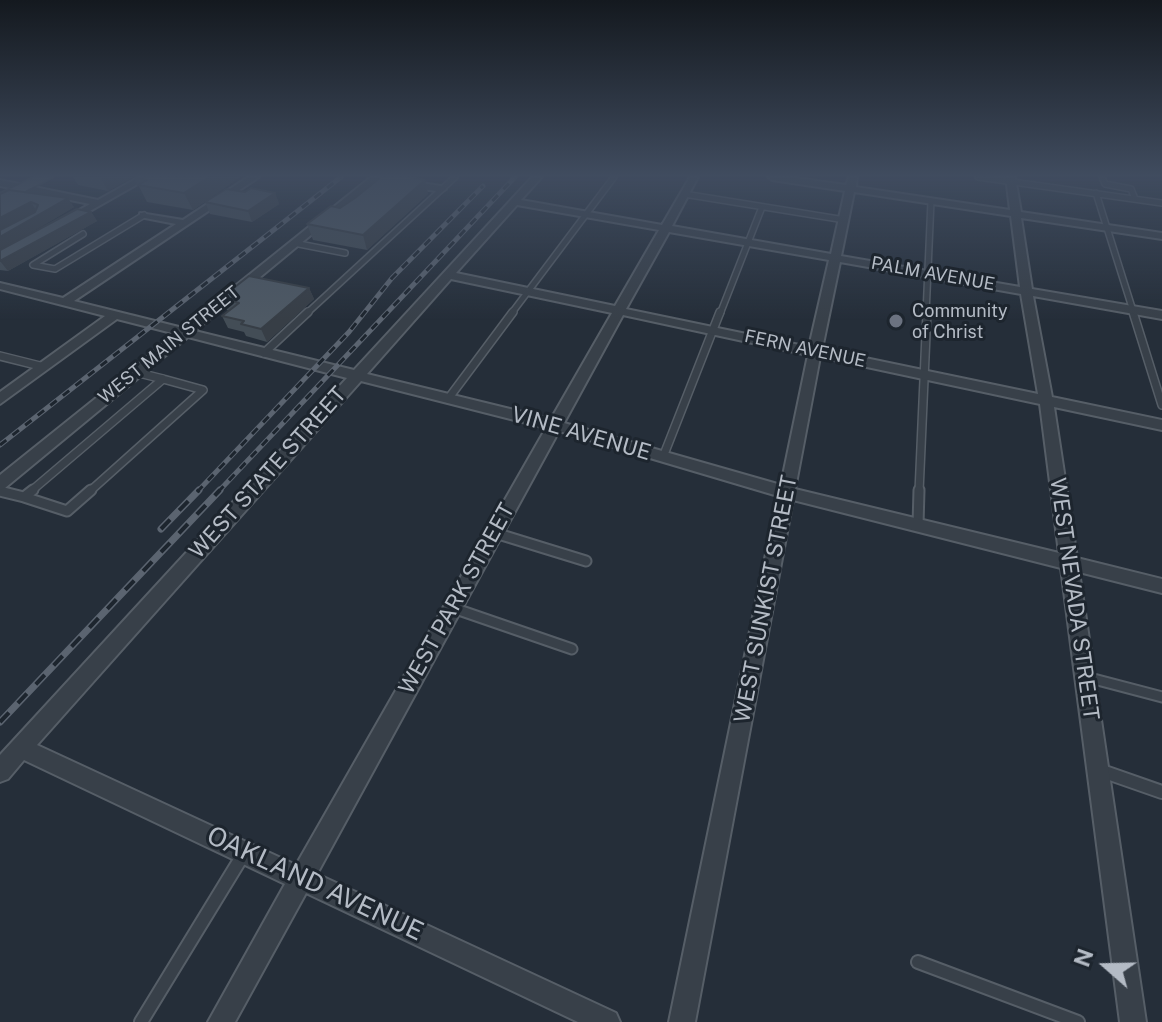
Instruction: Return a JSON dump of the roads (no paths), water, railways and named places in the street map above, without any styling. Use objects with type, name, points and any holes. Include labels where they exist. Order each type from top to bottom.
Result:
[{"type":"street","points":[[65,302],[182,225]]},
{"type":"street","name":"WEST MAIN STREET","points":[[0,484],[183,333],[253,282],[318,225]]},
{"type":"street","name":"WEST STATE STREET","points":[[0,771],[494,225]]},
{"type":"street","name":"PALM AVENUE","points":[[646,225],[1162,315]]},
{"type":"street","name":"WEST PARK STREET","points":[[221,1022],[667,225]]},
{"type":"street","name":"WEST SUNKIST STREET","points":[[682,1022],[815,350],[844,225]]},
{"type":"street","name":"WEST NEVADA STREET","points":[[1018,225],[1046,400],[1133,1022]]},
{"type":"street","points":[[1091,225],[1162,236]]},
{"type":"street","name":"FERN AVENUE","points":[[448,275],[1162,425]]},
{"type":"street","name":"VINE AVENUE","points":[[0,286],[554,425],[787,493],[1162,586]]},
{"type":"street","points":[[0,399],[113,316]]},
{"type":"street","name":"OAKLAND AVENUE","points":[[21,748],[607,1022]]},
{"type":"lane","points":[[83,234],[33,265],[55,269],[128,225]]},
{"type":"lane","points":[[264,353],[402,225]]},
{"type":"lane","points":[[448,399],[577,225]]},
{"type":"lane","points":[[663,457],[755,225]]},
{"type":"lane","points":[[918,525],[930,225]]},
{"type":"lane","points":[[1106,227],[1162,405]]},
{"type":"lane","points":[[294,243],[345,253]]},
{"type":"lane","points":[[0,356],[44,367]]},
{"type":"lane","points":[[0,491],[67,511],[203,390],[135,372]]},
{"type":"lane","points":[[24,497],[163,379]]},
{"type":"lane","points":[[494,533],[586,561]]},
{"type":"lane","points":[[452,608],[572,649]]},
{"type":"lane","points":[[1085,676],[1162,697]]},
{"type":"lane","points":[[1098,770],[1162,792]]},
{"type":"lane","points":[[141,1022],[245,851]]},
{"type":"lane","points":[[918,962],[1078,1022]]},
{"type":"railway","points":[[0,445],[280,225]]},
{"type":"railway","points":[[197,492],[349,332],[392,278],[445,225]]},
{"type":"railway","points":[[218,492],[470,225]]},
{"type":"railway","points":[[161,529],[199,490]]},
{"type":"railway","points":[[0,722],[220,490]]},
{"type":"place","name":"Community of Christ","points":[[896,321]]}]
